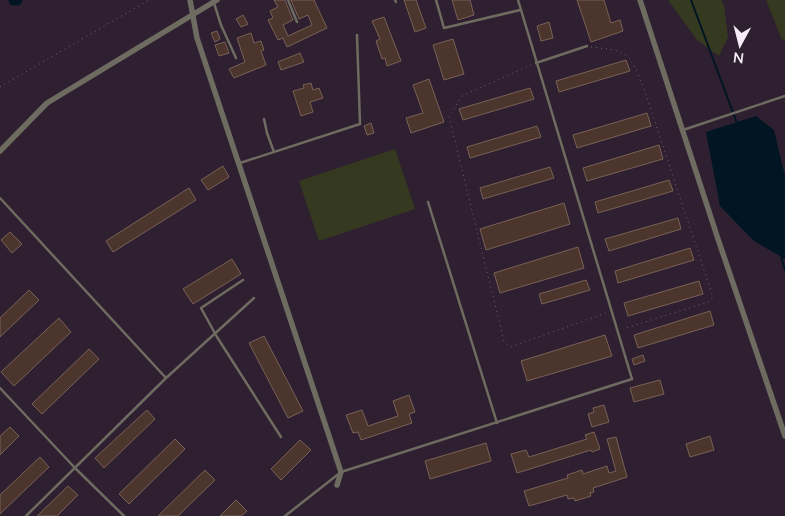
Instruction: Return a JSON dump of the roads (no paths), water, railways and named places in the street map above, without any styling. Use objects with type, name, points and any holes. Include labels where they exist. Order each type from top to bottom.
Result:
[{"type":"street","points":[[190,0],[197,38],[342,472],[336,485]]},
{"type":"street","points":[[640,0],[721,249],[785,436]]},
{"type":"street","points":[[0,151],[48,103],[215,1]]},
{"type":"lane","points":[[288,0],[297,22]]},
{"type":"lane","points":[[436,0],[444,28],[520,10]]},
{"type":"lane","points":[[285,516],[342,472],[632,379],[518,0]]},
{"type":"lane","points":[[215,1],[221,25],[236,58]]},
{"type":"lane","points":[[238,163],[360,124],[357,35]]},
{"type":"lane","points":[[536,63],[587,46]]},
{"type":"lane","points":[[683,130],[785,96]]},
{"type":"lane","points":[[264,119],[274,152]]},
{"type":"lane","points":[[0,198],[166,378]]},
{"type":"lane","points":[[428,202],[497,423]]},
{"type":"lane","points":[[243,280],[201,308],[215,334],[281,437]]},
{"type":"lane","points":[[26,516],[166,378],[254,298]]},
{"type":"lane","points":[[0,388],[75,468],[124,516]]},
{"type":"water","points":[[756,116],[774,130],[785,176],[785,259],[754,241],[720,206],[706,132]]},
{"type":"waterway","points":[[691,0],[737,123]]},
{"type":"waterway","points":[[781,256],[785,270]]}]
